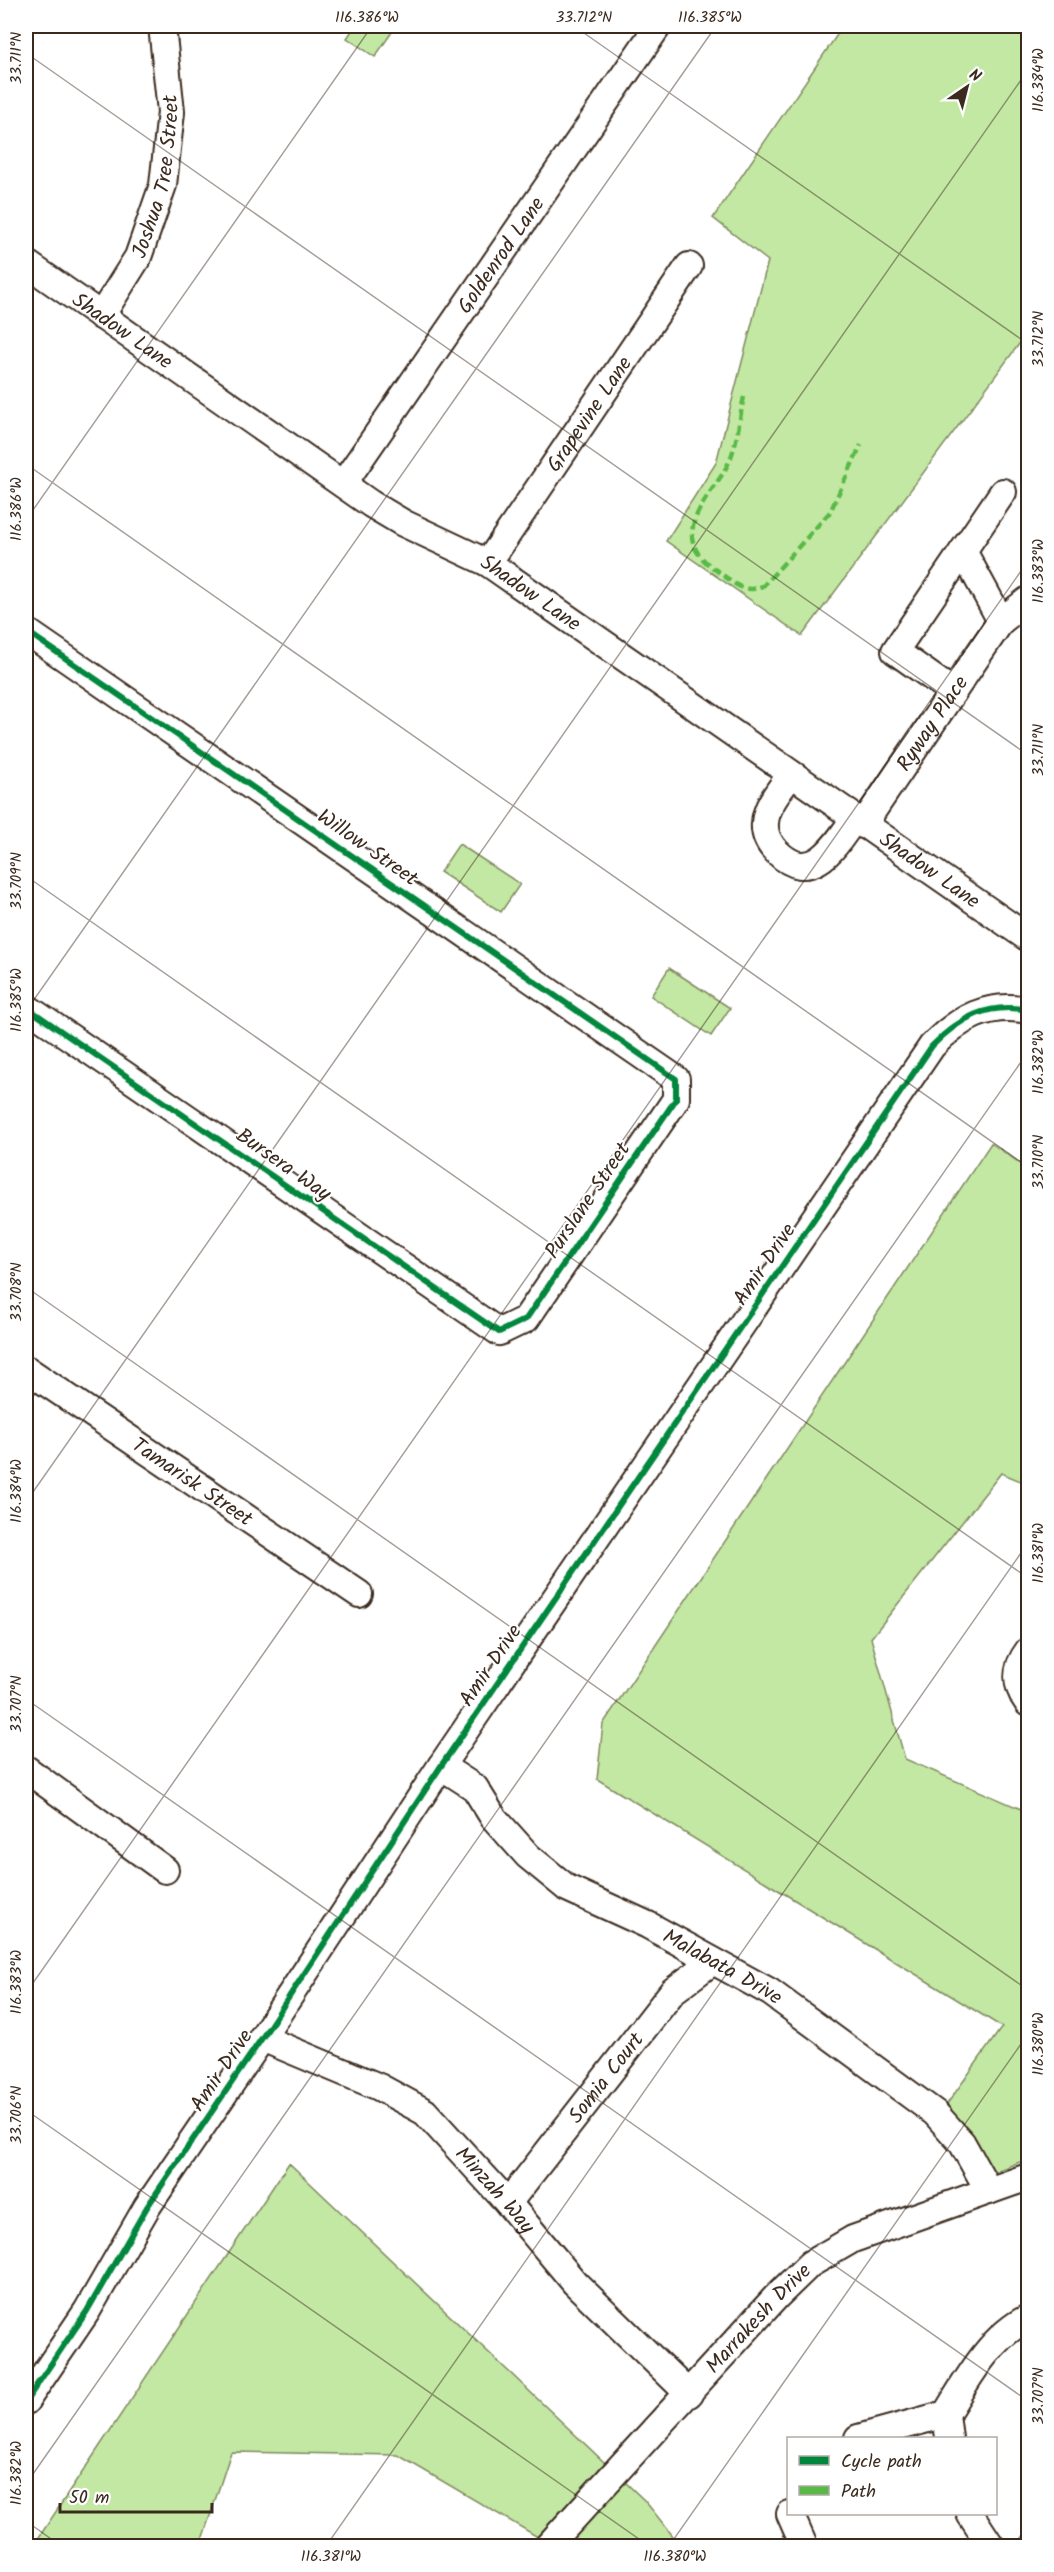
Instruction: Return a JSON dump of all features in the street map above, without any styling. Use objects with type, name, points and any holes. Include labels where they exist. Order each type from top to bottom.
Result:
[{"type":"street","name":"Joshua Tree Street","points":[[101,316],[138,257],[163,185],[171,112],[162,26]]},
{"type":"street","name":"Goldenrod Lane","points":[[343,484],[658,26]]},
{"type":"street","name":"Shadow Lane","points":[[26,263],[343,484],[403,523],[488,563],[1029,938]]},
{"type":"street","name":"Grapevine Lane","points":[[488,563],[689,266]]},
{"type":"street","points":[[953,693],[895,651],[1003,492]]},
{"type":"street","points":[[963,551],[1002,621]]},
{"type":"street","name":"Ryway Place","points":[[791,774],[768,810],[765,834],[772,846],[786,859],[803,866],[817,862],[859,822],[953,693],[1002,621],[1029,600]]},
{"type":"street","name":"Willow Street","points":[[26,631],[676,1079],[676,1099]]},
{"type":"street","name":"Bursera Way","points":[[26,1006],[499,1332],[526,1319]]},
{"type":"street","name":"Amir Drive","points":[[26,2401],[87,2311],[147,2207],[262,2038],[441,1766],[932,1046],[947,1030],[978,1011],[1001,1007],[1029,1010]]},
{"type":"street","name":"Purslane Street","points":[[526,1319],[676,1099]]},
{"type":"street","name":"Tamarisk Street","points":[[26,1369],[359,1594]]},
{"type":"street","points":[[1029,1651],[1022,1660],[1017,1679],[1021,1692],[1029,1703]]},
{"type":"street","name":"Malabata Drive","points":[[441,1766],[475,1788],[493,1816],[528,1856],[567,1888],[648,1925],[770,1992],[935,2113],[962,2143],[989,2191]]},
{"type":"street","points":[[26,1769],[165,1870]]},
{"type":"street","name":"Somia Court","points":[[508,2203],[673,1991],[713,1961]]},
{"type":"street","name":"Minzah Way","points":[[262,2038],[379,2087],[425,2112],[508,2203],[575,2283],[689,2394]]},
{"type":"street","name":"Marrakesh Drive","points":[[548,2547],[776,2297],[810,2264],[853,2240],[1029,2177]]},
{"type":"street","points":[[872,2437],[947,2426],[976,2366],[1011,2327],[1029,2318]]},
{"type":"street","points":[[790,2515],[804,2547]]},
{"type":"street","points":[[971,2515],[991,2547]]},
{"type":"green space","points":[[355,26],[396,26],[375,57],[347,38]]},
{"type":"green space","points":[[843,26],[1028,26],[1028,332],[802,636],[666,541],[716,463],[768,261],[713,218]]},
{"type":"green space","points":[[459,844],[520,884],[501,912],[440,872]]},
{"type":"green space","points":[[669,968],[730,1008],[711,1036],[651,996]]},
{"type":"green space","points":[[991,1143],[1028,1169],[1028,1484],[1001,1473],[871,1638],[905,1759],[1028,1812],[1028,2159],[988,2174],[947,2104],[1002,2027],[597,1779],[603,1724]]},
{"type":"green space","points":[[289,2163],[645,2501],[681,2546],[553,2546],[398,2455],[231,2452],[200,2546],[33,2546]]},
{"type":"marked path","points":[[744,397],[736,439],[728,464],[699,510],[692,534],[694,546],[702,558],[740,587],[754,589],[764,585],[830,512],[861,445]]},
{"type":"cycle path","points":[[26,631],[676,1079],[676,1099],[526,1319],[499,1332],[26,1007]]},
{"type":"cycle path","points":[[26,2401],[87,2311],[147,2207],[262,2038],[441,1766],[932,1046],[953,1027],[975,1014],[1000,1008],[1028,1010]]}]
